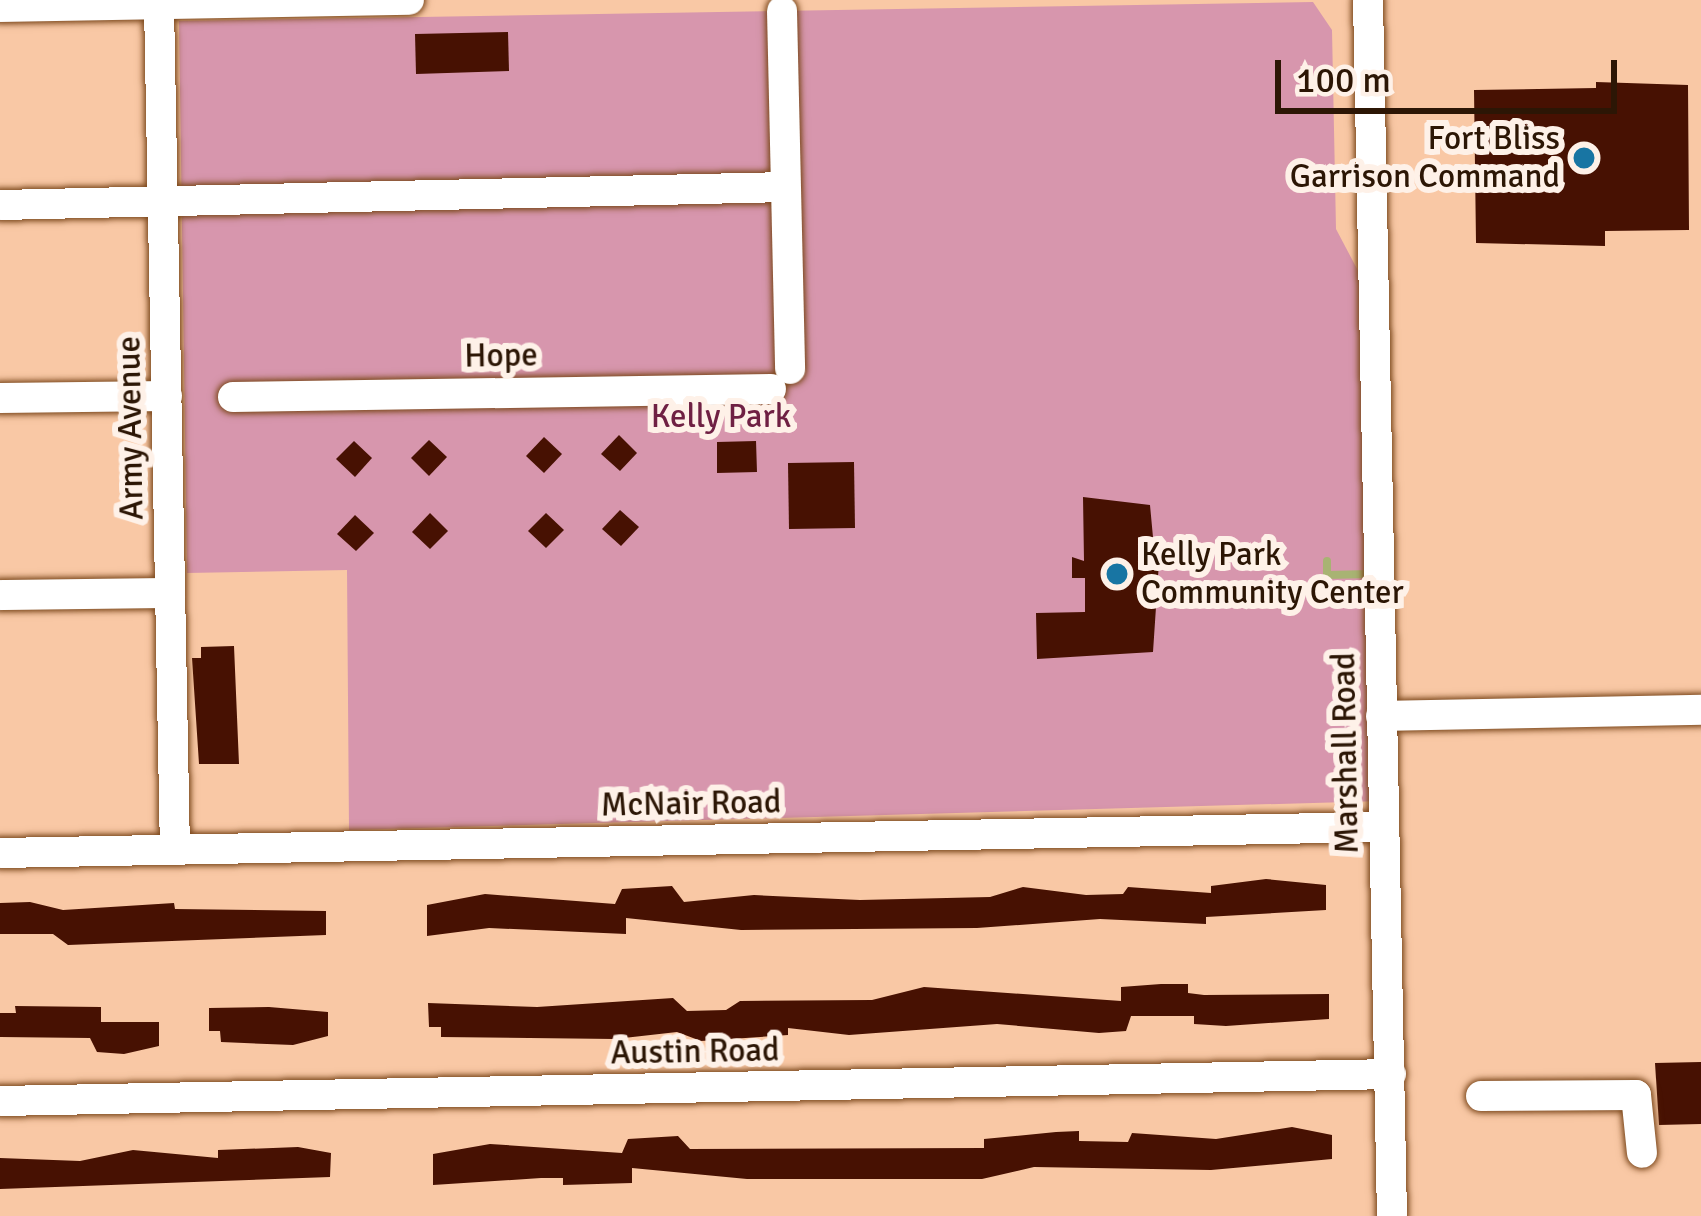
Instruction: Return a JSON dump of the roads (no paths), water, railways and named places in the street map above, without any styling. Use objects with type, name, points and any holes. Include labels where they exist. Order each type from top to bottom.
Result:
[{"type":"street","points":[[0,7],[409,0]]},
{"type":"street","name":"Marshall Road","points":[[1368,0],[1392,1216]]},
{"type":"street","name":"Army Avenue","points":[[159,4],[175,849]]},
{"type":"street","points":[[0,206],[785,188],[782,11]]},
{"type":"street","name":"Hope","points":[[233,397],[780,379],[785,188]]},
{"type":"street","points":[[0,398],[166,396]]},
{"type":"street","points":[[0,595],[170,593]]},
{"type":"street","points":[[1381,716],[1701,710]]},
{"type":"street","name":"McNair Road","points":[[0,853],[1384,827]]},
{"type":"street","name":"Austin Road","points":[[0,1101],[1391,1074]]},
{"type":"street","points":[[1481,1096],[1636,1095],[1642,1154]]},
{"type":"waterway","points":[[1327,561],[1327,591]]},
{"type":"waterway","points":[[1327,575],[1371,574]]},
{"type":"place","name":"Fort Bliss Garrison Command","points":[[1584,158]]},
{"type":"place","name":"Kelly Park Community Center","points":[[1117,574]]},
{"type":"park label","name":"Kelly Park","points":[[721,417]]}]
